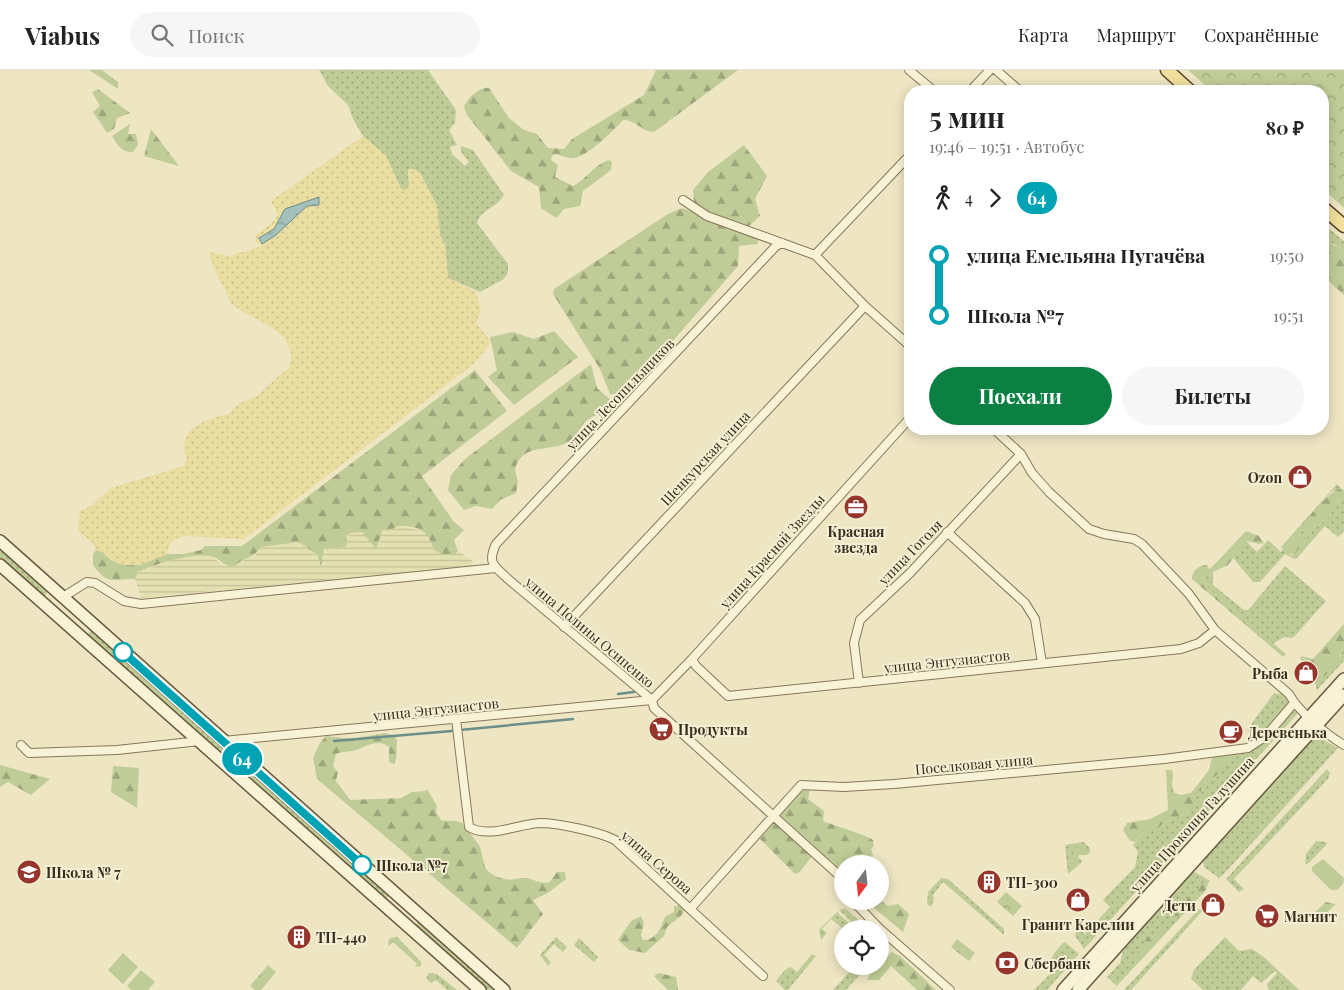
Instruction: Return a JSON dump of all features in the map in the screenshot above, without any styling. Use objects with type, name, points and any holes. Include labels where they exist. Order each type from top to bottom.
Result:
[{"type":"main road","points":[[1167,70],[1183,85]]},
{"type":"main road","points":[[1329,213],[1344,226]]},
{"type":"main road","points":[[0,541],[222,741],[504,990]]},
{"type":"main road","points":[[0,565],[480,990]]},
{"type":"main road","points":[[51,610],[63,597]]},
{"type":"main road","name":"улица Прокопия Галушина","points":[[1078,990],[1313,721],[1344,679]]},
{"type":"main road","name":"улица Прокопия Галушина","points":[[1063,990],[1313,721],[1344,695]]},
{"type":"main road","points":[[401,920],[411,908]]},
{"type":"street","points":[[909,70],[927,85]]},
{"type":"street","points":[[976,85],[990,70]]},
{"type":"street","points":[[996,70],[1013,85]]},
{"type":"street","points":[[815,255],[904,161]]},
{"type":"street","points":[[683,200],[707,216],[815,255],[865,306],[904,341]]},
{"type":"street","name":"улица Лесопильщиков","points":[[496,568],[490,556],[496,544],[776,246],[782,243]]},
{"type":"street","name":"Шенкурская улица","points":[[564,627],[865,306]]},
{"type":"street","name":"улица Красной Звезды","points":[[652,700],[692,659],[904,425]]},
{"type":"street","points":[[1000,435],[1021,454],[1032,473],[1049,492],[1089,529],[1104,534],[1134,539],[1142,544],[1189,594],[1215,630],[1289,694],[1294,704],[1327,736],[1344,745]]},
{"type":"street","name":"улица Гоголя","points":[[859,683],[854,643],[860,620],[910,573],[1021,454]]},
{"type":"street","points":[[947,532],[1026,603],[1035,619],[1042,663]]},
{"type":"street","points":[[63,597],[87,582],[95,583],[124,601],[141,604],[496,568]]},
{"type":"street","name":"улица Полины Осипенко","points":[[496,568],[652,700],[654,708],[834,871]]},
{"type":"street","name":"улица Энтузиастов","points":[[692,659],[696,666],[728,696],[1181,649],[1199,643],[1215,630]]},
{"type":"street","name":"улица Энтузиастов","points":[[222,741],[652,700]]},
{"type":"street","name":"Поселковая улица","points":[[691,908],[801,785],[844,787],[894,784],[1164,759],[1248,748],[1266,736],[1294,704]]},
{"type":"street","name":"улица Серова","points":[[456,719],[470,827],[479,832],[542,823],[604,834],[615,840],[763,976]]},
{"type":"street","points":[[21,745],[29,753],[118,750],[200,741]]},
{"type":"street","points":[[862,910],[871,920]]},
{"type":"street","points":[[889,937],[950,990]]},
{"type":"shaded area","points":[[398,526],[424,531],[429,535],[438,553],[454,555],[458,551],[473,561],[471,566],[141,598],[135,579],[138,572],[180,557],[211,556],[224,566],[235,566],[239,562],[255,556],[261,547],[299,542],[317,556],[321,565],[324,548],[345,541],[351,533],[361,532],[379,544],[380,532],[383,529],[388,531]]},
{"type":"green space","points":[[89,70],[102,70],[118,82],[118,89]]},
{"type":"green space","points":[[319,70],[428,70],[456,110],[455,123],[449,130],[457,145],[450,147],[452,154],[465,166],[469,162],[461,152],[461,146],[473,150],[504,195],[479,218],[477,223],[508,264],[508,272],[504,279],[480,292],[448,278],[445,245],[440,236],[437,206],[420,173],[414,169],[408,169],[409,186],[405,190],[401,189],[386,156],[363,136],[354,121],[348,105],[328,86]]},
{"type":"green space","points":[[656,70],[738,70],[654,132],[623,120],[586,153],[574,158],[555,154],[552,156],[551,160],[558,165],[555,177],[573,186],[603,162],[609,160],[612,162],[611,170],[583,191],[580,206],[564,209],[556,218],[541,208],[539,187],[511,171],[467,115],[464,107],[474,94],[482,89],[489,88],[509,118],[524,130],[537,134],[548,148],[564,149],[572,139],[644,95]]},
{"type":"green space","points":[[1188,70],[1344,70],[1344,208],[1329,194],[1329,85],[1205,85]]},
{"type":"green space","points":[[98,89],[130,113],[117,118],[114,129],[107,133],[93,112],[100,106],[92,92]]},
{"type":"green space","points":[[130,124],[128,134],[136,134],[138,145],[133,152],[123,149],[112,136]]},
{"type":"green space","points":[[151,129],[179,166],[144,156]]},
{"type":"green space","points":[[744,145],[767,176],[755,199],[760,216],[749,226],[705,212],[694,202],[693,190],[708,172]]},
{"type":"green space","points":[[682,208],[758,237],[758,244],[739,246],[738,266],[625,396],[610,394],[600,369],[553,294],[554,289],[668,214]]},
{"type":"green space","points":[[1329,229],[1344,241],[1344,249],[1329,240]]},
{"type":"green space","points":[[1329,240],[1333,245],[1344,249],[1344,295],[1329,281]]},
{"type":"green space","points":[[554,331],[578,357],[514,405],[488,377],[497,370],[490,337],[513,332],[534,339]]},
{"type":"green space","points":[[591,364],[597,388],[614,403],[612,409],[587,420],[576,435],[563,445],[531,451],[524,455],[518,461],[515,470],[518,482],[516,493],[500,500],[492,509],[476,506],[464,510],[448,490],[451,475],[465,459]]},
{"type":"green space","points":[[475,370],[507,411],[422,476],[454,522],[464,530],[454,540],[458,551],[454,555],[443,555],[434,550],[426,534],[417,528],[398,526],[388,531],[383,529],[376,549],[362,532],[351,533],[347,536],[346,547],[324,548],[321,566],[317,555],[299,542],[261,547],[251,557],[235,566],[228,566],[211,556],[202,555],[174,559],[138,572],[135,579],[108,579],[98,572],[93,565],[93,554],[96,550],[102,552],[111,560],[139,565],[167,554],[184,554],[201,550],[205,546],[242,546]]},
{"type":"green space","points":[[1337,484],[1344,491],[1332,491],[1307,521],[1305,534],[1292,537],[1290,555],[1295,554],[1312,531],[1328,517],[1336,504],[1344,500],[1344,531],[1338,537],[1325,526],[1297,558],[1294,559],[1285,554],[1260,582],[1253,582],[1234,559],[1233,554],[1240,541],[1246,541],[1257,552],[1268,540],[1281,552],[1283,549],[1281,547]]},
{"type":"green space","points":[[1338,489],[1344,491],[1344,500],[1336,504],[1328,517],[1312,531],[1295,554],[1288,554],[1285,545],[1294,536],[1305,534],[1308,519],[1326,498]]},
{"type":"green space","points":[[1246,531],[1259,536],[1264,543],[1246,541],[1228,565],[1213,572],[1213,585],[1209,572],[1204,575],[1203,580],[1209,589],[1286,654],[1283,657],[1192,579],[1196,569],[1204,565],[1207,565],[1209,569],[1213,566]]},
{"type":"green space","points":[[0,549],[47,591],[46,595],[42,597],[0,560]]},
{"type":"green space","points":[[1285,566],[1326,601],[1293,638],[1284,637],[1273,644],[1209,589],[1203,580],[1204,575],[1209,571],[1213,585],[1244,610],[1248,610]]},
{"type":"green space","points":[[1344,624],[1344,645],[1337,661],[1325,676],[1317,675],[1310,664],[1301,656],[1313,659]]},
{"type":"green space","points":[[91,631],[389,895],[385,899],[87,635]]},
{"type":"green space","points":[[1344,645],[1344,661],[1317,690],[1313,675],[1300,658],[1301,656],[1312,666],[1327,672],[1340,656]]},
{"type":"green space","points":[[1284,692],[1290,701],[1288,706],[1262,734],[1253,738],[1247,730],[1274,693]]},
{"type":"green space","points":[[1294,711],[1299,712],[1084,949],[1075,936],[1077,928],[1085,934],[1110,907],[1103,900],[1135,867],[1138,852],[1133,845],[1145,831],[1155,831],[1165,822],[1189,813],[1194,804],[1194,796],[1201,793],[1201,783],[1208,782],[1219,773],[1219,764],[1228,761],[1231,752],[1258,746]]},
{"type":"green space","points":[[385,733],[395,736],[397,741],[394,764],[389,762],[389,747],[381,743],[336,754],[333,766],[338,772],[336,781],[350,800],[401,798],[412,792],[425,791],[427,789],[437,806],[436,812],[441,820],[463,824],[479,845],[485,866],[491,874],[507,880],[523,878],[546,883],[550,882],[557,872],[565,872],[566,879],[548,893],[533,900],[543,914],[517,948],[317,779],[313,758],[320,743],[326,736],[352,739]]},
{"type":"green space","points":[[1320,738],[1338,748],[1224,874],[1219,878],[1205,868],[1203,863],[1206,855],[1310,741]]},
{"type":"green space","points":[[1231,752],[1228,761],[1219,764],[1219,773],[1208,782],[1201,783],[1201,793],[1194,796],[1194,806],[1189,813],[1165,822],[1155,831],[1145,831],[1135,842],[1130,841],[1123,830],[1127,823],[1150,819],[1168,810],[1166,770],[1172,770],[1172,788],[1175,793],[1181,795],[1191,793],[1209,770],[1212,757],[1216,754]]},
{"type":"green space","points":[[0,765],[50,779],[31,795],[8,782],[0,787]]},
{"type":"green space","points":[[113,766],[139,768],[137,808],[111,792]]},
{"type":"green space","points":[[1327,769],[1330,773],[1328,779],[1234,879],[1244,889],[1239,892],[1226,879]]},
{"type":"green space","points":[[1253,770],[1251,775],[1092,951],[1088,953]]},
{"type":"green space","points":[[802,789],[810,789],[808,799],[824,811],[823,821],[864,835],[873,840],[874,846],[871,849],[873,855],[834,855],[834,864],[830,860],[812,856],[800,872],[795,874],[760,839]]},
{"type":"green space","points":[[1316,841],[1326,842],[1327,844],[1307,865],[1305,863],[1306,854]]},
{"type":"green space","points":[[1084,842],[1090,848],[1090,852],[1087,855],[1076,851],[1069,853],[1071,863],[1077,861],[1080,864],[1068,874],[1065,845]]},
{"type":"green space","points":[[1078,845],[1082,845],[1087,855],[1079,855],[1078,857],[1082,861],[1080,864],[1077,861],[1072,864],[1068,856],[1069,853],[1076,851]]},
{"type":"green space","points":[[1323,859],[1344,878],[1343,884],[1337,890],[1331,890],[1312,871],[1312,867]]},
{"type":"green space","points":[[1195,872],[1210,881],[1205,887],[1207,889],[1117,986],[1107,977],[1120,963],[1123,951],[1191,873]]},
{"type":"green space","points":[[941,878],[948,879],[1004,929],[1004,935],[943,882],[933,895],[934,899],[931,907],[927,904],[928,892]]},
{"type":"green space","points":[[1205,881],[1208,885],[1205,890],[1181,916],[1174,919],[1178,908]]},
{"type":"green space","points":[[1006,892],[1022,906],[1013,916],[997,902]]},
{"type":"green space","points":[[1326,902],[1336,904],[1322,917],[1316,917],[1315,912]]},
{"type":"green space","points":[[898,904],[909,914],[903,932],[876,910],[889,910],[889,906]]},
{"type":"green space","points":[[674,906],[682,906],[685,909],[681,916],[667,927],[664,936],[645,953],[629,950],[618,940],[631,921],[641,916],[644,923],[641,935],[643,940],[652,938],[658,932],[665,917],[674,912]]},
{"type":"green space","points":[[1199,909],[1204,909],[1131,990],[1124,990]]},
{"type":"green space","points":[[839,910],[847,910],[859,920],[850,920]]},
{"type":"green space","points":[[837,912],[845,920],[834,922],[831,919],[822,929],[827,933],[821,940],[819,930]]},
{"type":"green space","points":[[417,922],[496,990],[488,990],[416,927]]},
{"type":"green space","points":[[1162,931],[1164,934],[1162,937],[1140,961],[1134,963],[1134,957],[1148,937],[1150,935],[1155,936]]},
{"type":"green space","points":[[397,937],[421,962],[421,966],[415,967],[417,964],[393,942],[389,946],[390,938]]},
{"type":"green space","points":[[556,937],[567,947],[563,952],[554,944],[544,955],[551,962],[548,966],[540,955]]},
{"type":"green space","points":[[1225,937],[1239,951],[1252,949],[1264,957],[1299,990],[1269,990],[1267,984],[1277,973],[1275,971],[1261,983],[1253,976],[1241,990],[1203,990],[1191,979],[1194,970]]},
{"type":"green space","points":[[579,938],[598,957],[594,962],[574,945]]},
{"type":"green space","points":[[957,939],[975,953],[969,961],[951,947]]},
{"type":"green space","points":[[1065,942],[1079,954],[1047,990],[1034,990],[1053,971],[1048,966],[1049,963],[1057,949]]},
{"type":"green space","points":[[892,952],[900,956],[936,990],[917,990],[891,966],[889,968],[889,955]]},
{"type":"green space","points":[[123,953],[138,967],[123,984],[108,970]]},
{"type":"green space","points":[[812,954],[816,956],[788,990],[785,990],[776,981],[785,970],[791,967],[797,972]]},
{"type":"green space","points":[[268,965],[276,972],[261,990],[255,990],[250,986]]},
{"type":"green space","points":[[141,970],[155,982],[148,990],[131,990],[127,986]]},
{"type":"green space","points":[[429,973],[437,974],[457,990],[447,990],[436,980],[431,983],[426,978]]},
{"type":"green space","points":[[659,973],[676,977],[678,990],[668,990],[654,976]]},
{"type":"green space","points":[[847,975],[860,975],[846,990],[833,990]]},
{"type":"green space","points":[[870,975],[883,975],[879,980],[867,980]]},
{"type":"sand","points":[[363,136],[386,156],[401,189],[405,190],[409,186],[408,169],[414,169],[420,173],[437,206],[440,236],[445,245],[448,278],[476,292],[481,310],[476,323],[491,342],[475,363],[244,539],[184,536],[172,542],[167,554],[147,562],[126,565],[113,561],[96,550],[93,543],[78,531],[80,511],[91,506],[111,488],[184,466],[187,458],[184,448],[185,440],[195,427],[203,422],[230,414],[237,405],[255,397],[289,368],[291,355],[288,344],[272,328],[231,303],[209,252],[231,257],[237,252],[263,247],[255,242],[256,235],[274,221],[278,215],[271,201]]},
{"type":"water","points":[[319,197],[319,205],[307,206],[276,235],[262,244],[259,238],[274,229],[285,209]]},
{"type":"waterway","points":[[618,694],[634,692]]},
{"type":"waterway","points":[[460,730],[573,719]]},
{"type":"waterway","points":[[334,741],[452,731]]},
{"type":"bus line","name":"64","points":[[123,652],[362,865]]},
{"type":"place","name":"Ozon","points":[[1300,477]]},
{"type":"place","name":"Красная звезда","points":[[856,507]]},
{"type":"place","name":"Рыба","points":[[1306,673]]},
{"type":"place","name":"Продукты","points":[[661,729]]},
{"type":"place","name":"Деревенька","points":[[1231,732]]},
{"type":"place","name":"Школа №7","points":[[362,865]]},
{"type":"place","name":"Школа № 7","points":[[29,872]]},
{"type":"place","name":"ТП-300","points":[[989,882]]},
{"type":"place","name":"Гранит Карелии","points":[[1078,900]]},
{"type":"place","name":"Дети","points":[[1213,905]]},
{"type":"place","name":"Магнит","points":[[1267,916]]},
{"type":"place","name":"ТП-440","points":[[299,937]]},
{"type":"place","name":"Сбербанк","points":[[1007,963]]}]
